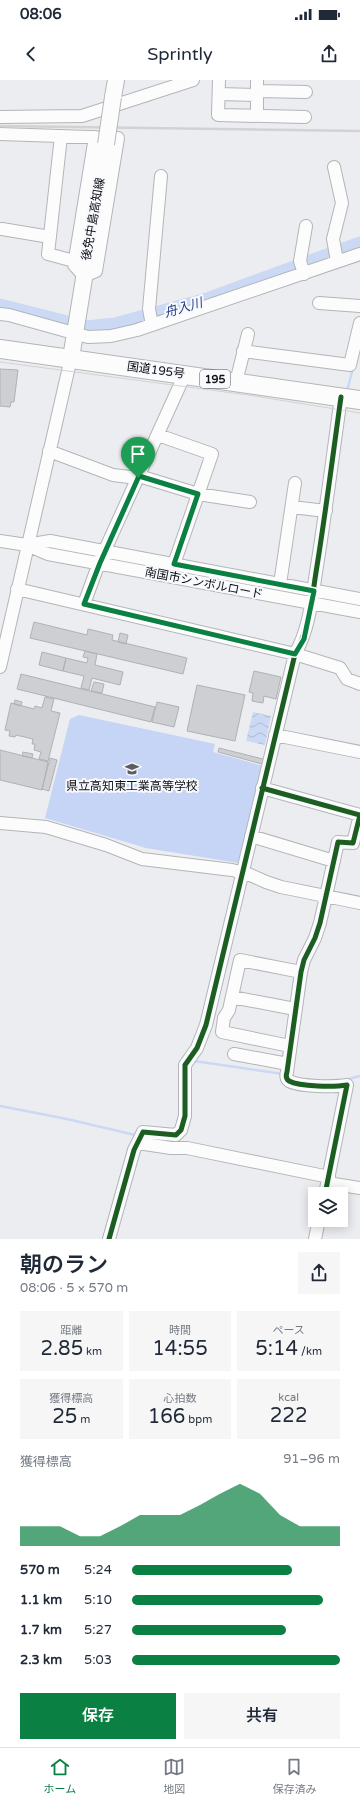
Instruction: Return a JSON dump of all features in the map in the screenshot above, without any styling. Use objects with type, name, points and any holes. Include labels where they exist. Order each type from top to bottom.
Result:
[{"type":"highway","name":"国道195号","points":[[0,349],[360,400]]},
{"type":"main road","name":"後免中島高知線","points":[[71,358],[84,276],[100,140],[113,97],[116,80]]},
{"type":"street","points":[[0,117],[69,118],[82,116],[193,80]]},
{"type":"street","points":[[219,80],[218,115],[305,117]]},
{"type":"street","points":[[219,94],[257,88],[306,92]]},
{"type":"street","points":[[257,88],[258,116]]},
{"type":"street","points":[[0,134],[61,136],[100,140],[74,260],[74,265],[84,276]]},
{"type":"street","points":[[61,136],[48,254],[74,260]]},
{"type":"street","points":[[334,167],[342,203],[333,239],[337,261]]},
{"type":"street","points":[[152,325],[149,309],[161,176]]},
{"type":"street","points":[[304,274],[300,261],[306,226]]},
{"type":"street","points":[[2,229],[50,237]]},
{"type":"street","points":[[0,314],[76,328],[88,337],[111,336],[137,330],[360,254]]},
{"type":"street","points":[[319,303],[360,306]]},
{"type":"street","points":[[243,351],[350,365],[360,323]]},
{"type":"street","points":[[236,382],[248,334]]},
{"type":"street","points":[[0,667],[6,616],[17,589],[71,358]]},
{"type":"street","points":[[84,604],[100,563],[185,374]]},
{"type":"street","points":[[109,1239],[138,1143],[143,1132],[176,1135],[181,1130],[185,1116],[185,1065],[197,1048],[206,1025],[295,654],[304,639],[314,591],[341,397]]},
{"type":"street","points":[[158,435],[212,454],[174,564]]},
{"type":"street","points":[[49,451],[113,475],[139,477],[198,494],[250,502]]},
{"type":"street","points":[[280,584],[295,483]]},
{"type":"street","points":[[292,507],[326,511]]},
{"type":"street","points":[[0,541],[27,545]]},
{"type":"street","name":"南国市シンボルロード","points":[[27,545],[50,541],[360,599]]},
{"type":"street","name":"南国市シンボルロード","points":[[27,545],[48,554],[360,612]]},
{"type":"street","points":[[17,589],[295,654],[340,668],[347,679],[360,684]]},
{"type":"street","points":[[275,736],[360,752]]},
{"type":"street","points":[[262,788],[360,815],[353,843],[338,842],[315,938],[304,960],[295,1009],[286,1078],[288,1081],[304,1085],[347,1085],[327,1185]]},
{"type":"street","points":[[0,823],[46,827],[106,845],[142,859],[242,872],[281,887],[360,902]]},
{"type":"street","points":[[251,836],[334,861]]},
{"type":"street","points":[[290,1046],[222,1032],[224,1018],[229,1010],[240,960],[301,972]]},
{"type":"street","points":[[232,997],[295,1009]]},
{"type":"street","points":[[234,1054],[288,1064]]},
{"type":"street","points":[[138,1143],[171,1148],[187,1148],[327,1185],[360,1188]]},
{"type":"street","points":[[315,1239],[318,1227]]},
{"type":"shaded area","points":[[79,715],[215,744],[213,752],[263,766],[238,863],[146,848],[45,818],[70,719]]},
{"type":"water","points":[[253,712],[271,716],[265,745],[246,741]]},
{"type":"building","points":[[0,369],[18,370],[14,402],[11,402],[10,407],[0,406]]},
{"type":"building","points":[[34,622],[87,635],[88,629],[113,635],[112,640],[187,658],[183,674],[30,638]]},
{"type":"building","points":[[120,633],[128,635],[126,644],[118,642]]},
{"type":"building","points":[[85,651],[97,654],[95,665],[123,672],[120,685],[92,678],[89,690],[81,688],[84,676],[63,671],[66,658],[87,663],[88,658],[83,657]]},
{"type":"building","points":[[42,652],[66,658],[63,671],[39,665]]},
{"type":"building","points":[[254,671],[281,677],[276,699],[264,696],[263,703],[252,701],[253,693],[249,692]]},
{"type":"building","points":[[21,674],[155,707],[151,722],[17,689]]},
{"type":"building","points":[[94,682],[104,684],[102,693],[91,691]]},
{"type":"building","points":[[197,685],[245,695],[235,741],[187,731]]},
{"type":"building","points":[[45,697],[54,699],[51,711],[60,713],[48,761],[39,759],[41,752],[34,750],[35,744],[32,744],[33,739],[16,735],[15,737],[9,736],[10,731],[5,730],[11,703],[34,709],[35,706],[42,708]]},
{"type":"building","points":[[15,700],[22,702],[21,706],[14,704]]},
{"type":"building","points":[[157,702],[179,707],[174,727],[152,722]]},
{"type":"building","points":[[219,748],[263,759],[262,764],[218,752]]},
{"type":"building","points":[[0,750],[48,762],[42,790],[0,780]]},
{"type":"building","points":[[23,752],[33,754],[32,758],[22,756]]},
{"type":"building","points":[[50,758],[57,760],[49,791],[42,789]]},
{"type":"waterway","name":"舟入川","points":[[0,306],[87,328],[115,325],[207,300],[360,244]]},
{"type":"waterway","points":[[347,391],[353,368]]},
{"type":"waterway","points":[[194,1061],[283,1074]]},
{"type":"waterway","points":[[345,1080],[360,1076]]},
{"type":"waterway","points":[[0,1106],[67,1119],[135,1135]]},
{"type":"waterway","points":[[162,1140],[176,1141],[181,1139],[183,1136]]},
{"type":"tram line","points":[[0,362],[248,395],[360,413]]},
{"type":"railway","points":[[0,126],[360,131]]},
{"type":"cycle path","points":[[109,1239],[134,1150],[143,1132],[176,1135],[181,1130],[185,1116],[185,1065],[197,1048],[206,1025],[295,654],[304,634],[310,612],[341,397]]},
{"type":"cycle path","points":[[262,788],[360,815],[353,843],[338,842],[320,923],[315,938],[304,960],[286,1074],[289,1081],[294,1083],[326,1086],[347,1085],[326,1187]]},
{"type":"place","name":"県立高知東工業高等学校","points":[[132,769]]},
{"type":"route","points":[[139,476],[198,494],[174,564],[314,591],[304,639],[295,654],[84,604],[100,563],[138,478],[139,476]]}]
